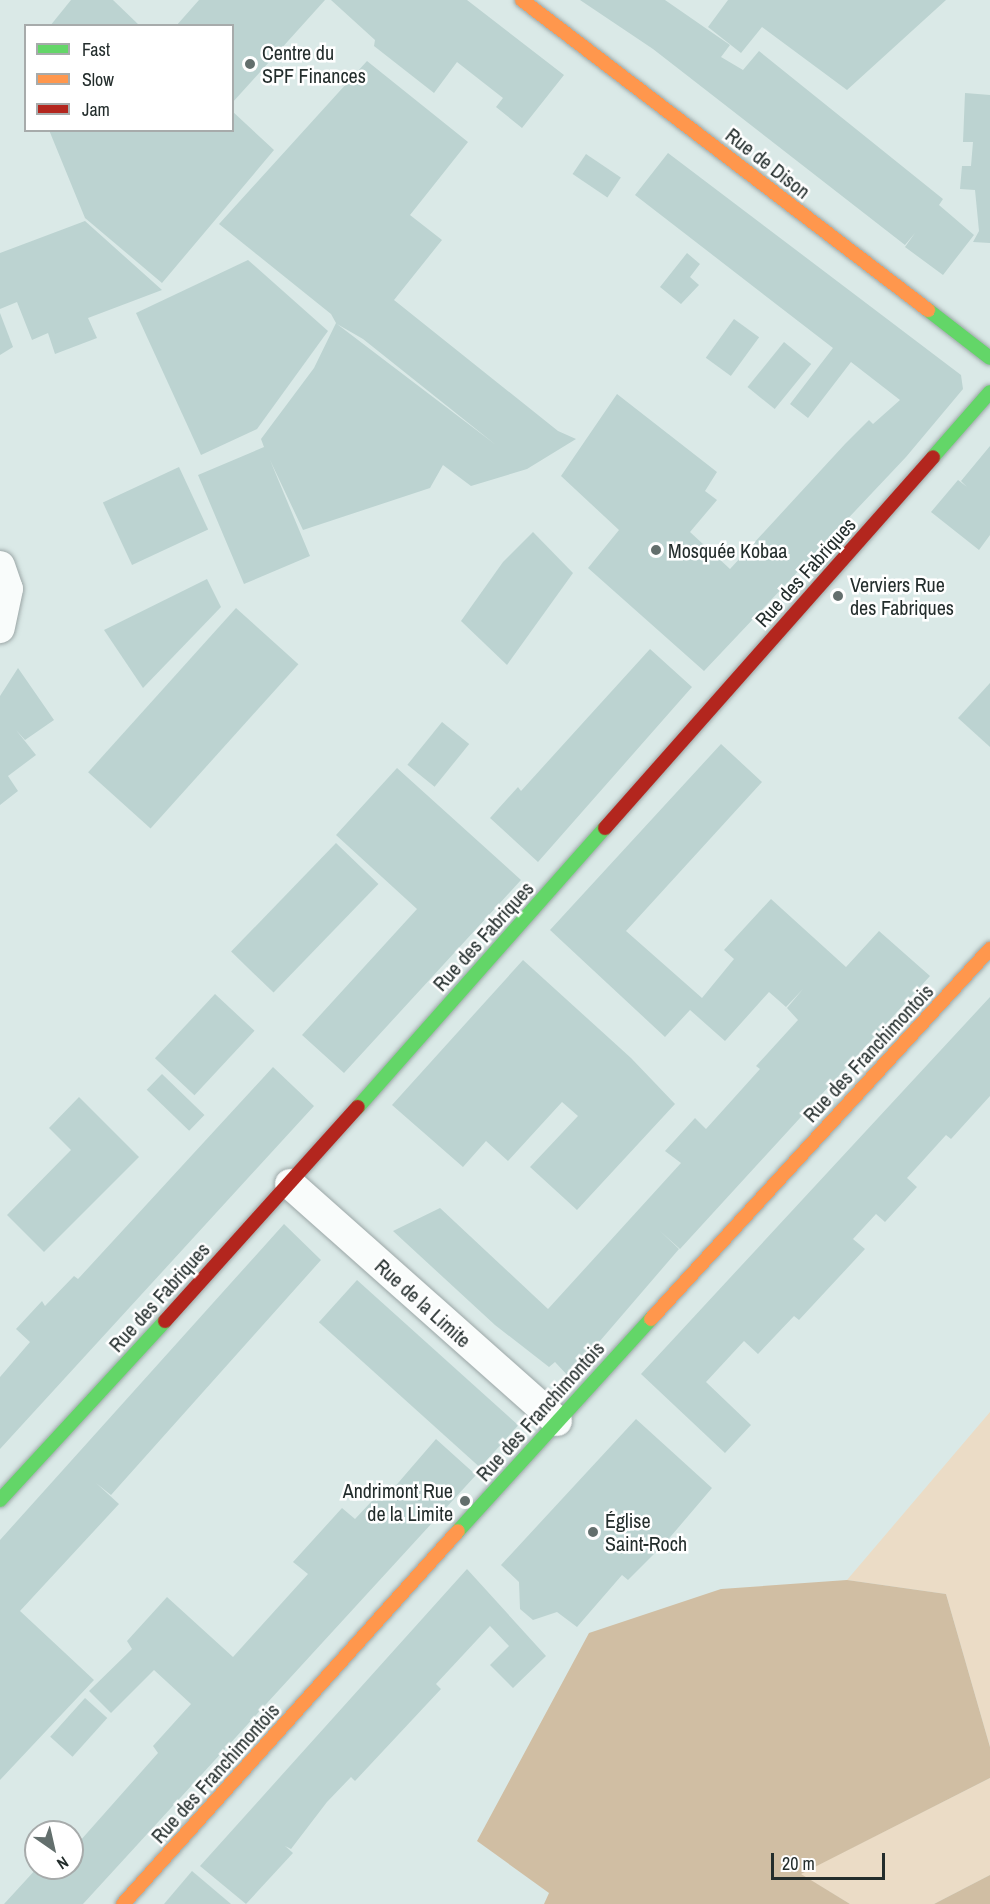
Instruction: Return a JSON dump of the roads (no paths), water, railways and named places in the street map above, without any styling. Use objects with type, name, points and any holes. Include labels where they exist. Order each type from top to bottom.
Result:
[{"type":"street","name":"Rue de Dison","points":[[522,0],[990,358]]},
{"type":"street","name":"Rue des Fabriques","points":[[0,1500],[290,1184],[990,392]]},
{"type":"street","points":[[0,628],[3,580]]},
{"type":"street","name":"Rue des Franchimontois","points":[[123,1904],[556,1421],[990,948]]},
{"type":"street","name":"Rue de la Limite","points":[[290,1184],[556,1421]]},
{"type":"place","name":"Centre du SPF Finances","points":[[250,64]]},
{"type":"place","name":"Mosquée Kobaa","points":[[656,550]]},
{"type":"place","name":"Verviers Rue des Fabriques","points":[[838,596]]},
{"type":"place","name":"Andrimont Rue de la Limite","points":[[465,1501]]},
{"type":"place","name":"Église Saint-Roch","points":[[593,1532]]}]
